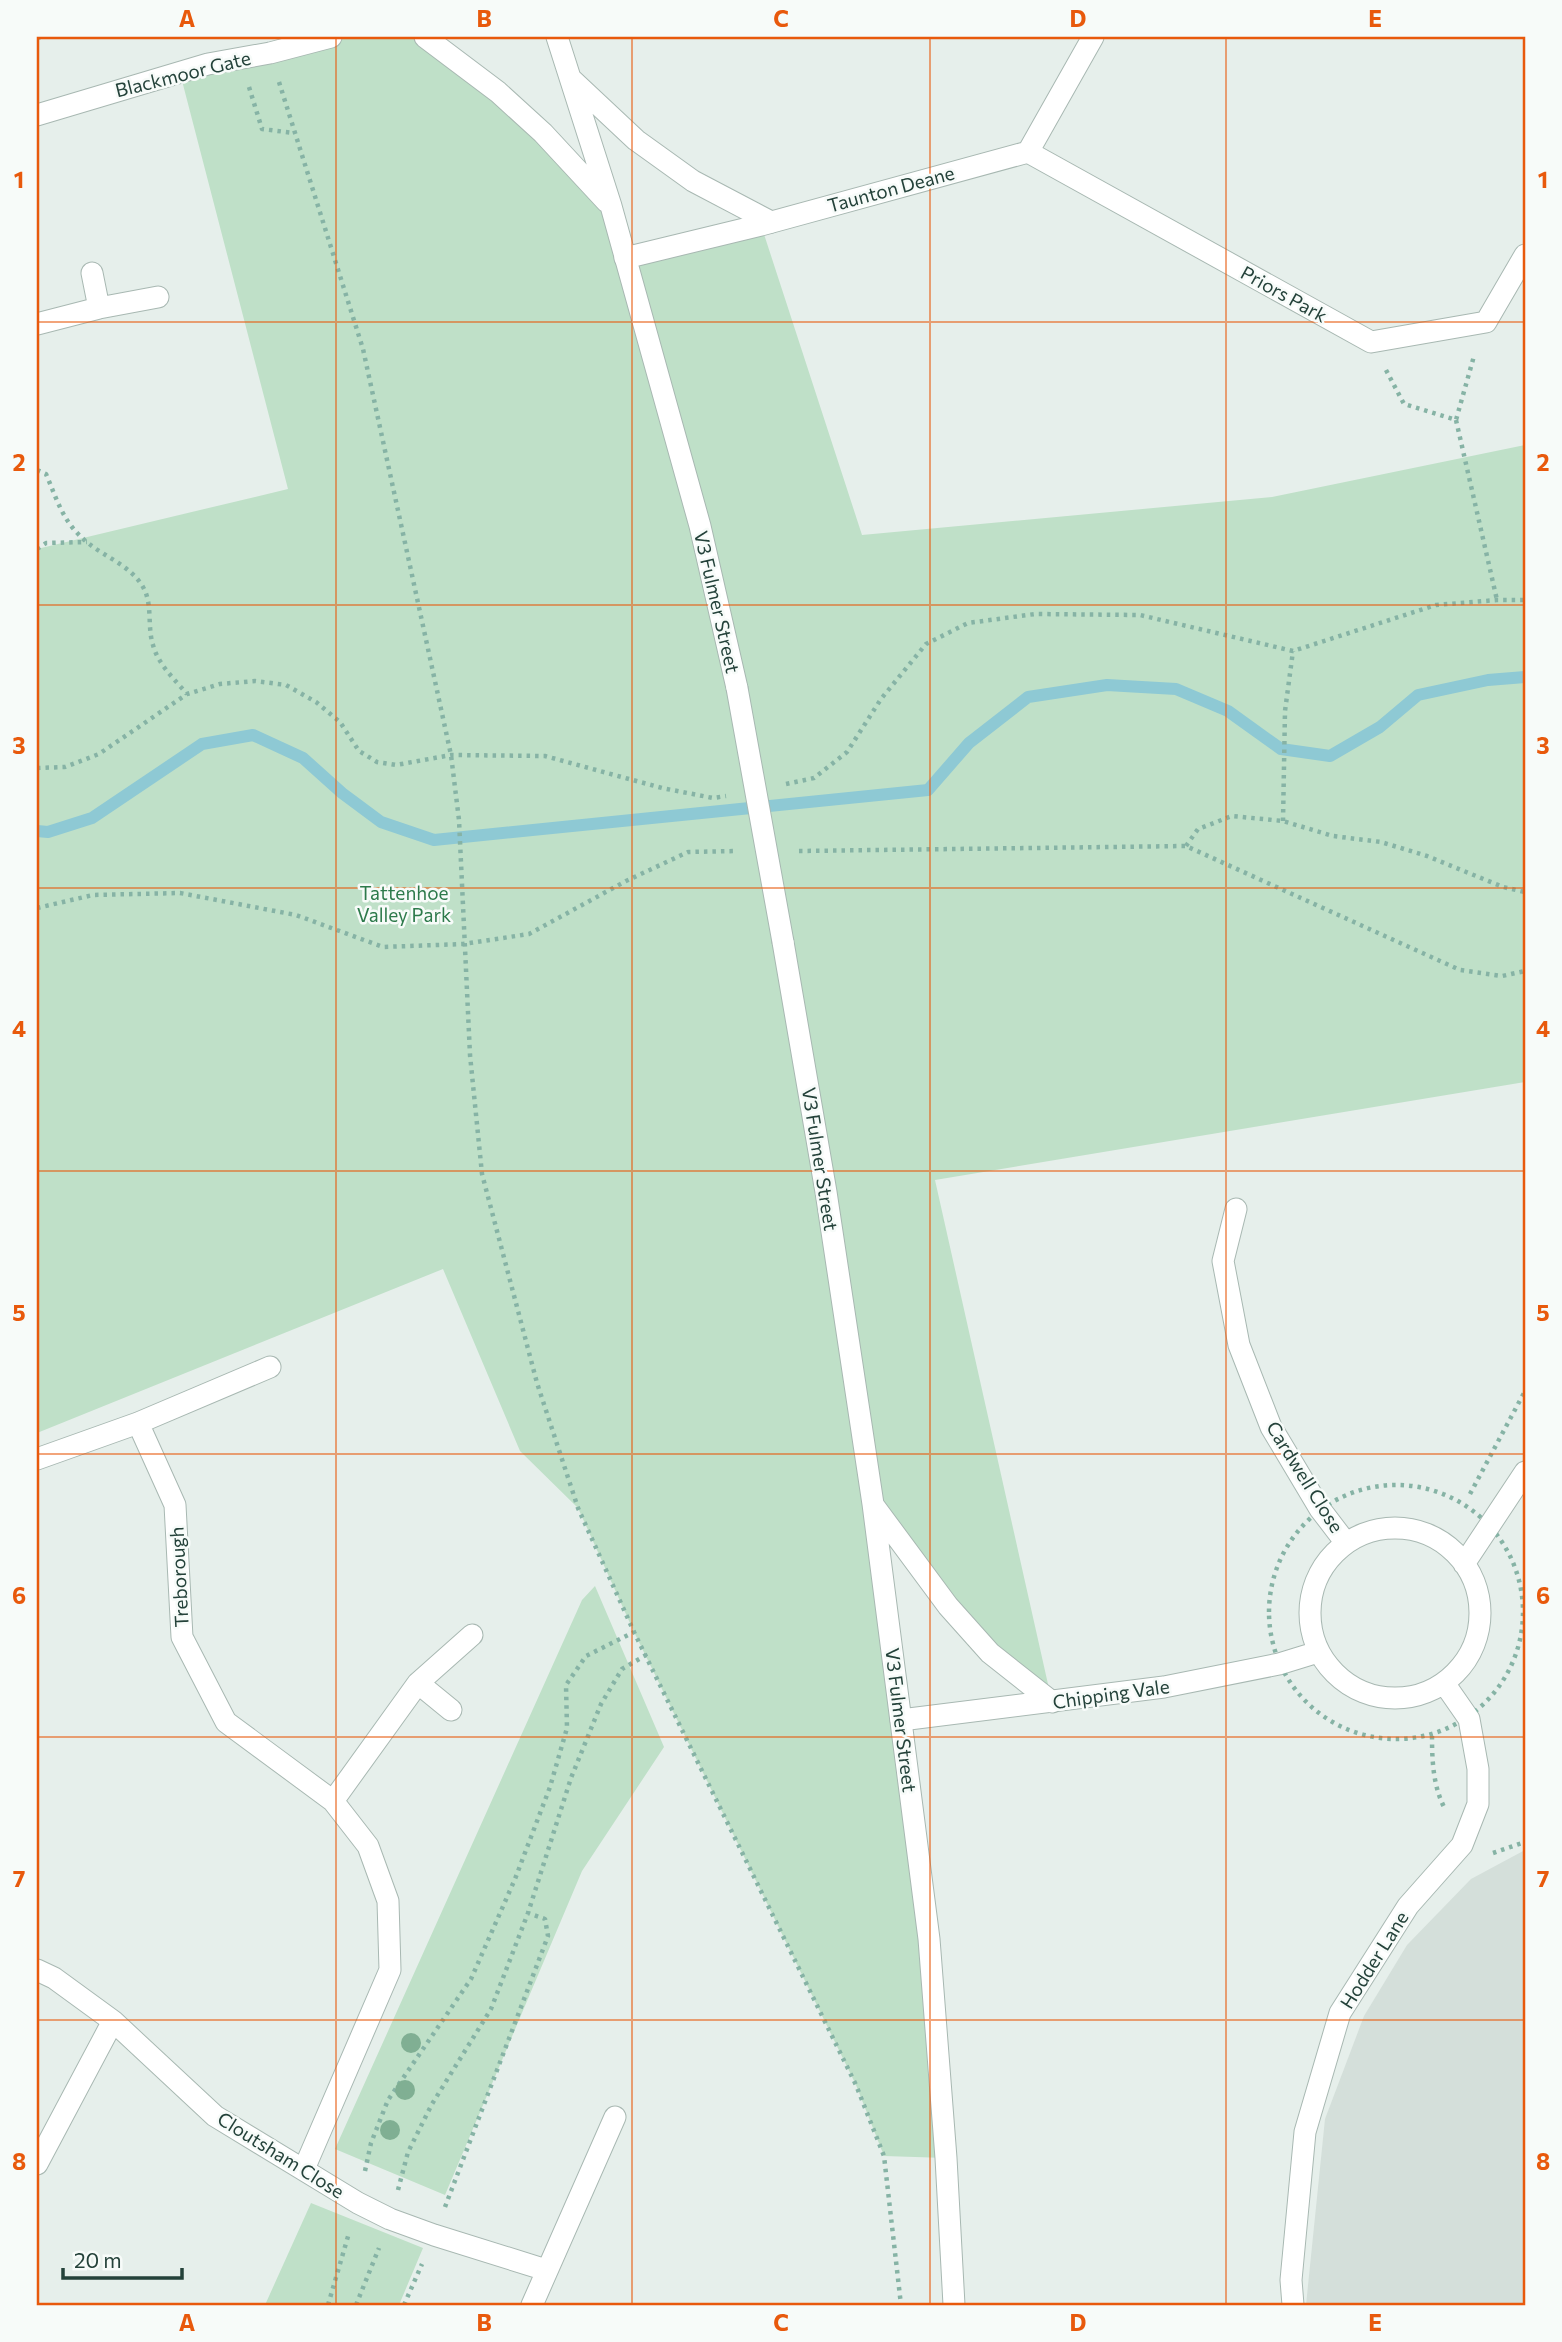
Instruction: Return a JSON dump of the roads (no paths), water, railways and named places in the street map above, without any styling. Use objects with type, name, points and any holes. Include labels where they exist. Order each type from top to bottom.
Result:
[{"type":"street","name":"Blackmoor Gate","points":[[37,115],[208,64],[270,53],[331,37]]},
{"type":"street","points":[[425,37],[498,92],[543,133],[611,206]]},
{"type":"street","name":"V3 Fulmer Street","points":[[558,37],[611,206],[700,526],[737,688],[783,942],[826,1192],[873,1504],[929,1938],[954,2305]]},
{"type":"street","points":[[1028,152],[1093,37]]},
{"type":"street","points":[[571,79],[636,140],[692,181],[771,222]]},
{"type":"street","name":"Taunton Deane","points":[[625,258],[771,222],[1028,152]]},
{"type":"street","name":"Priors Park","points":[[1028,152],[1371,342],[1486,322],[1525,255]]},
{"type":"street","points":[[92,273],[99,308]]},
{"type":"street","points":[[37,324],[99,308],[158,297]]},
{"type":"street","name":"Cardwell Close","points":[[1236,1209],[1223,1261],[1239,1345],[1271,1427],[1320,1509],[1346,1543]]},
{"type":"street","points":[[37,1459],[138,1423],[270,1367]]},
{"type":"street","name":"Treborough","points":[[138,1423],[175,1505],[182,1637],[226,1722],[333,1801],[368,1846],[388,1901],[390,1969],[304,2169]]},
{"type":"street","points":[[1464,1564],[1525,1472]]},
{"type":"street","points":[[873,1504],[948,1606],[990,1653],[1052,1702]]},
{"type":"street","points":[[1396,1528],[1422,1532],[1445,1545],[1464,1564],[1476,1587],[1480,1613],[1476,1640],[1463,1664],[1444,1683],[1423,1693],[1399,1698],[1375,1696],[1352,1687],[1333,1672],[1318,1652],[1311,1629],[1310,1605],[1316,1581],[1328,1560],[1346,1543],[1370,1532],[1396,1528]]},
{"type":"street","points":[[333,1801],[418,1683],[472,1636]]},
{"type":"street","name":"Chipping Vale","points":[[901,1720],[1164,1687],[1279,1664],[1318,1652]]},
{"type":"street","points":[[418,1683],[451,1710]]},
{"type":"street","name":"Hodder Lane","points":[[1293,2305],[1291,2280],[1305,2132],[1340,2013],[1408,1906],[1462,1845],[1478,1804],[1478,1769],[1469,1718],[1444,1683]]},
{"type":"street","name":"Cloutsham Close","points":[[37,1970],[54,1978],[113,2021],[215,2116],[358,2203],[390,2219],[434,2235],[546,2270]]},
{"type":"street","points":[[37,2164],[113,2021]]},
{"type":"street","points":[[532,2305],[615,2117]]},
{"type":"waterway","points":[[37,831],[48,832],[92,818],[202,744],[253,735],[303,758],[342,793],[381,822],[434,840],[928,790],[969,743],[1028,697],[1107,685],[1176,689],[1228,711],[1281,749],[1330,756],[1380,727],[1418,695],[1488,680],[1525,677]]},
{"type":"park label","name":"Tattenhoe Valley Park","points":[[404,904]]}]
